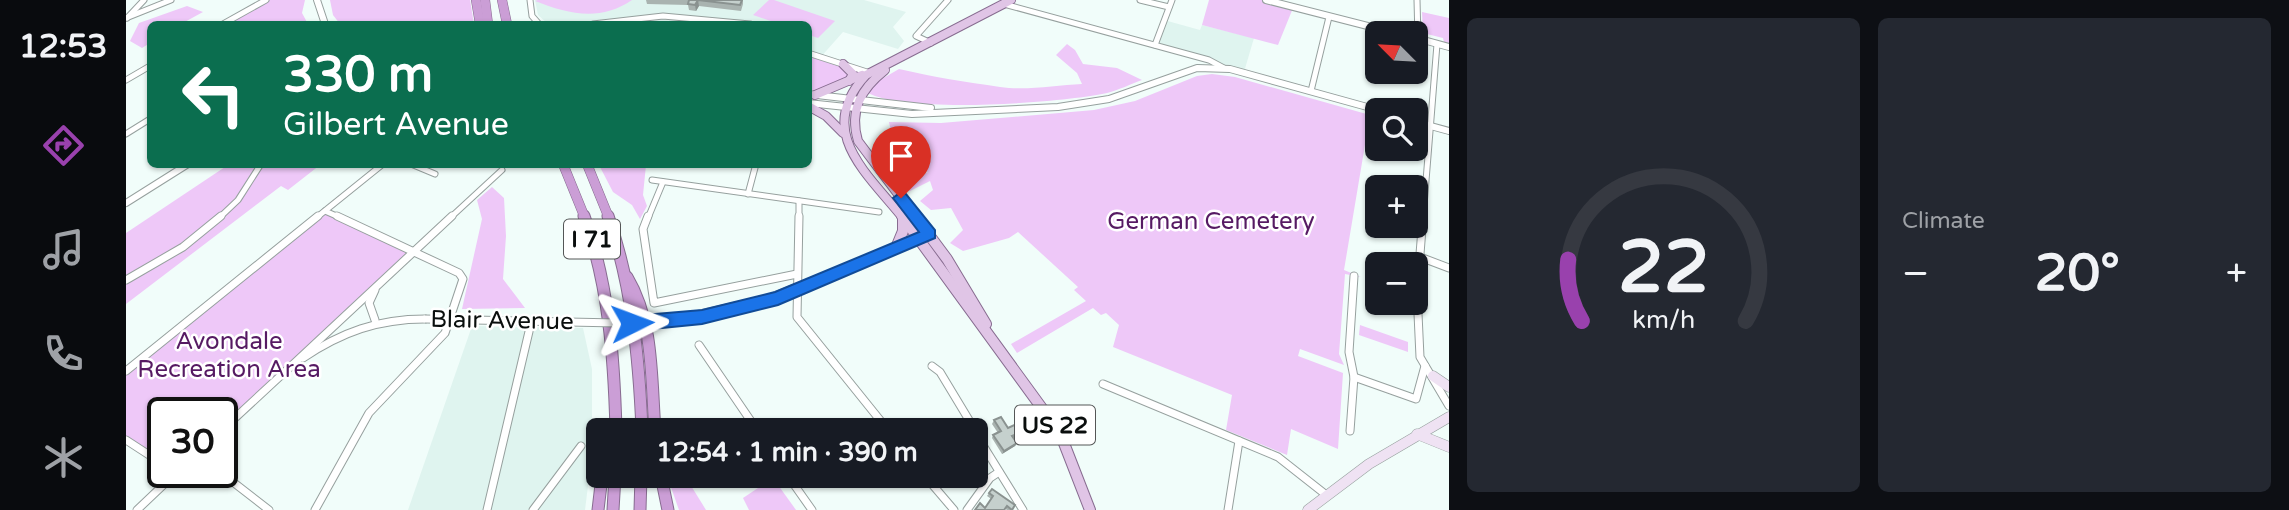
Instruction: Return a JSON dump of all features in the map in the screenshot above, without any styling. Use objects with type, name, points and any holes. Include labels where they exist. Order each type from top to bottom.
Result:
[{"type":"highway","points":[[476,0],[480,21]]},
{"type":"highway","points":[[485,0],[488,21]]},
{"type":"highway","points":[[502,0],[506,21]]},
{"type":"highway","name":"I 71","points":[[565,168],[585,217],[602,279],[614,363],[616,418]]},
{"type":"highway","name":"I 71","points":[[589,168],[606,208],[625,275],[635,333],[641,418]]},
{"type":"highway","points":[[625,275],[637,289],[648,347],[654,418]]},
{"type":"highway","points":[[597,510],[600,488]]},
{"type":"highway","points":[[613,510],[614,488]]},
{"type":"highway","points":[[640,510],[641,488]]},
{"type":"highway","points":[[663,488],[668,510]]},
{"type":"main road","points":[[812,95],[893,63],[1007,2]]},
{"type":"main road","points":[[843,64],[853,74],[849,81]]},
{"type":"main road","points":[[852,103],[873,72]]},
{"type":"main road","name":"US 22","points":[[852,103],[844,134],[857,161],[903,217],[924,236]]},
{"type":"main road","name":"US 22","points":[[852,103],[854,127],[862,149],[1064,439],[1090,510]]},
{"type":"main road","points":[[812,107],[844,134]]},
{"type":"main road","points":[[896,248],[903,230],[903,217]]},
{"type":"main road","points":[[1433,376],[1449,387]]},
{"type":"main road","points":[[1308,510],[1325,494],[1417,434],[1449,417]]},
{"type":"main road","points":[[1417,434],[1449,447]]},
{"type":"street","points":[[126,18],[144,0]]},
{"type":"street","points":[[126,18],[171,0]]},
{"type":"street","points":[[231,21],[266,0]]},
{"type":"street","points":[[317,0],[318,21]]},
{"type":"street","points":[[530,0],[532,16],[536,21]]},
{"type":"street","points":[[931,43],[916,36],[948,0]]},
{"type":"street","points":[[1140,0],[1169,7]]},
{"type":"street","points":[[1155,45],[1172,0]]},
{"type":"street","points":[[1417,0],[1417,21]]},
{"type":"street","points":[[1271,1],[1365,26]]},
{"type":"street","points":[[1007,2],[1224,68],[1365,106]]},
{"type":"street","points":[[319,12],[324,21]]},
{"type":"street","points":[[616,21],[654,16],[714,21]]},
{"type":"street","points":[[1311,91],[1329,17]]},
{"type":"street","points":[[1428,41],[1449,47]]},
{"type":"street","points":[[1420,252],[1437,44]]},
{"type":"street","points":[[812,54],[873,72]]},
{"type":"street","points":[[126,80],[147,68]]},
{"type":"street","points":[[812,95],[912,114],[1092,102],[1143,89],[1197,68],[1224,68]]},
{"type":"street","points":[[812,104],[852,103]]},
{"type":"street","points":[[126,134],[147,121]]},
{"type":"street","points":[[1428,125],[1449,131]]},
{"type":"street","points":[[126,203],[182,168]]},
{"type":"street","points":[[126,280],[162,261],[210,225],[246,190],[259,168]]},
{"type":"street","points":[[126,372],[378,168]]},
{"type":"street","points":[[421,168],[435,174]]},
{"type":"street","points":[[748,194],[755,168]]},
{"type":"street","points":[[288,369],[502,170]]},
{"type":"street","points":[[652,180],[879,212]]},
{"type":"street","points":[[663,182],[644,225],[654,303],[661,304],[797,274]]},
{"type":"street","points":[[799,201],[797,317],[878,418]]},
{"type":"street","points":[[315,510],[369,413],[444,333],[463,279],[459,273],[325,211]]},
{"type":"street","name":"Blair Avenue","points":[[238,415],[288,369],[331,339],[375,320],[617,323],[675,320],[732,310],[796,291],[924,236]]},
{"type":"street","points":[[1428,260],[1449,268]]},
{"type":"street","points":[[1350,431],[1354,377],[1349,352],[1354,276]]},
{"type":"street","points":[[375,320],[369,303],[379,284]]},
{"type":"street","points":[[1418,315],[1419,344],[1425,366],[1449,406]]},
{"type":"street","points":[[487,510],[531,323]]},
{"type":"street","points":[[699,345],[749,418]]},
{"type":"street","points":[[932,366],[940,372],[968,418]]},
{"type":"street","points":[[1354,377],[1416,399],[1425,366]]},
{"type":"street","points":[[1103,384],[1290,464],[1325,494]]},
{"type":"street","points":[[126,440],[147,454]]},
{"type":"street","points":[[1228,510],[1239,440]]},
{"type":"street","points":[[533,510],[581,446]]},
{"type":"street","points":[[988,453],[1023,510]]},
{"type":"street","points":[[967,510],[990,478],[999,472]]},
{"type":"street","points":[[238,486],[270,510]]},
{"type":"street","points":[[137,510],[160,488]]},
{"type":"street","points":[[796,488],[812,510]]},
{"type":"street","points":[[935,488],[954,510]]},
{"type":"shaded area","points":[[535,0],[864,0],[906,12],[893,27],[904,41],[898,49],[843,32],[819,59],[812,57],[812,21],[545,21],[538,15]]},
{"type":"shaded area","points":[[1164,20],[1200,30],[1202,25],[1254,38],[1244,72],[1155,45]]},
{"type":"shaded area","points":[[472,326],[583,328],[592,369],[592,418],[586,418],[588,488],[585,510],[408,510]]},
{"type":"green space","points":[[266,0],[305,0],[302,13],[306,21],[229,21]]},
{"type":"green space","points":[[330,0],[470,0],[474,21],[338,21],[333,15]]},
{"type":"green space","points":[[632,0],[608,11],[584,14],[535,1]]},
{"type":"green space","points":[[769,0],[774,0],[835,21],[818,38],[812,36],[812,21],[771,21],[753,15]]},
{"type":"green space","points":[[1209,0],[1266,0],[1293,8],[1278,45],[1202,25]]},
{"type":"green space","points":[[187,6],[203,12],[186,21],[147,21],[147,45],[142,48],[130,41],[139,23]]},
{"type":"green space","points":[[1422,12],[1449,18],[1449,43],[1444,42],[1443,38],[1428,34],[1428,21],[1422,21]]},
{"type":"green space","points":[[1067,44],[1075,50],[1083,64],[1117,68],[1142,80],[1107,93],[1085,97],[985,105],[915,103],[868,93],[880,80],[899,69],[1010,88],[1082,84],[1077,73],[1056,55]]},
{"type":"green space","points":[[812,57],[842,67],[847,72],[847,78],[822,90],[812,91]]},
{"type":"green space","name":"German Cemetery","points":[[1212,74],[1235,77],[1365,114],[1365,145],[1344,270],[1361,277],[1345,274],[1339,354],[1344,365],[1300,349],[1298,356],[1343,373],[1338,449],[1291,429],[1287,455],[1226,430],[1232,395],[1113,347],[1119,325],[1106,313],[1101,315],[1093,308],[1017,353],[1011,344],[1086,301],[1074,290],[1078,287],[1018,232],[1009,238],[963,251],[950,243],[963,230],[951,208],[931,210],[920,201],[933,190],[930,181],[910,191],[904,186],[928,172],[914,168],[893,135],[889,122],[941,123],[1094,110],[1135,101],[1197,76]]},
{"type":"green space","points":[[224,168],[316,168],[288,190],[281,186],[126,304],[126,233]]},
{"type":"green space","points":[[601,168],[646,168],[643,195],[647,206],[640,219],[632,205],[613,192]]},
{"type":"green space","points":[[492,187],[504,198],[506,236],[503,279],[525,308],[462,309],[482,219],[477,200]]},
{"type":"green space","name":"Avondale Recreation Area","points":[[325,211],[415,252],[238,415],[238,397],[147,397],[147,454],[126,440],[126,371]]},
{"type":"green space","points":[[1360,325],[1408,342],[1408,352],[1359,335]]},
{"type":"green space","points":[[671,488],[692,488],[706,510],[679,510]]},
{"type":"green space","points":[[758,488],[780,488],[796,510],[749,510],[743,498]]},
{"type":"building","points":[[689,0],[698,0],[695,5],[688,4]]},
{"type":"building","points":[[698,0],[742,0],[740,5]]},
{"type":"building","points":[[1001,417],[1008,428],[1021,422],[1027,430],[1012,436],[1017,443],[1004,451],[993,435],[1001,431],[994,420]]},
{"type":"building","points":[[992,489],[1015,505],[1012,510],[1007,506],[1004,510],[975,510],[980,503],[985,508],[993,496],[989,493]]},
{"type":"route","points":[[632,323],[702,317],[752,306],[796,291],[929,234],[901,198]]}]
